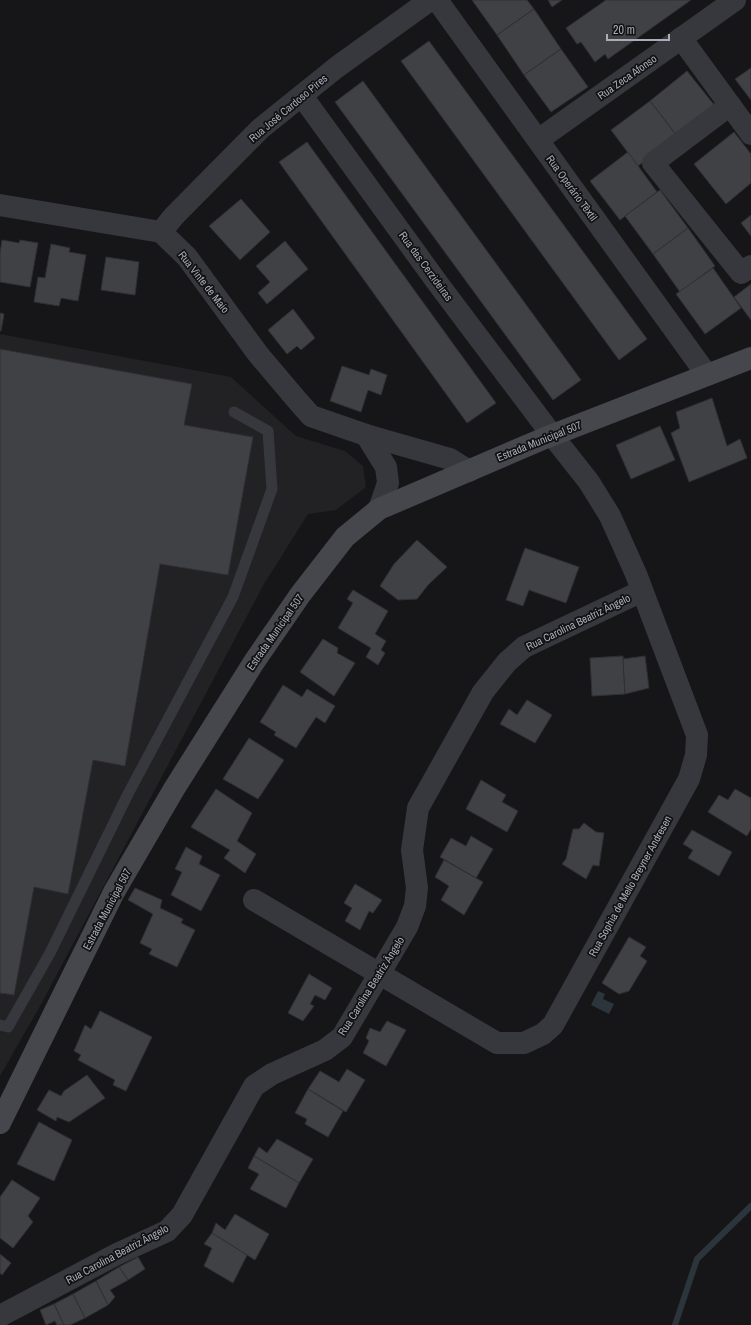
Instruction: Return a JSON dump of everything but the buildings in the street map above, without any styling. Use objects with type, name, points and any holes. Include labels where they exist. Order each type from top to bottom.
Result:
[{"type":"street","name":"Rua José Cardoso Pires","points":[[161,232],[174,216],[260,129],[337,67],[430,0]]},
{"type":"street","name":"Rua Operário Têxtil","points":[[437,0],[707,375]]},
{"type":"street","name":"Rua Zeca Afonso","points":[[538,140],[735,0]]},
{"type":"street","points":[[681,38],[751,134]]},
{"type":"street","name":"Rua das Cerzideiras","points":[[302,96],[439,285],[552,435]]},
{"type":"street","points":[[730,105],[653,164],[741,273],[751,266]]},
{"type":"street","points":[[0,205],[161,232]]},
{"type":"street","name":"Rua Vinte de Maio","points":[[161,232],[186,257],[258,354],[311,416],[366,435],[450,459],[468,470]]},
{"type":"street","name":"Estrada Municipal 507","points":[[0,1123],[114,892],[174,789],[254,662],[300,595],[345,537],[380,509],[468,470],[552,435],[751,358]]},
{"type":"street","points":[[366,435],[386,467],[388,483],[380,509]]},
{"type":"street","name":"Rua Sophia de Mello Breyner Andresen","points":[[254,900],[497,1043],[524,1043],[543,1034],[553,1025],[689,779],[696,755],[697,735],[636,574],[610,516],[589,482],[552,435]]},
{"type":"street","name":"Rua Carolina Beatriz Ângelo","points":[[0,1316],[116,1254],[166,1230],[182,1215],[254,1086],[272,1074],[325,1050],[342,1037],[407,927],[415,906],[417,888],[412,850],[418,808],[483,692],[507,662],[524,647],[642,590]]},
{"type":"lane","points":[[3,1028],[50,953],[128,794],[233,597],[272,489],[268,431],[234,412]]},
{"type":"shaded area","points":[[0,334],[231,377],[296,436],[345,451],[363,466],[366,487],[336,510],[308,514],[264,584],[39,1008],[0,1076]]},
{"type":"shaded area","points":[[598,991],[605,994],[603,999],[614,1004],[609,1014],[591,1005]]},
{"type":"waterway","points":[[675,1325],[697,1259],[751,1206]]}]
